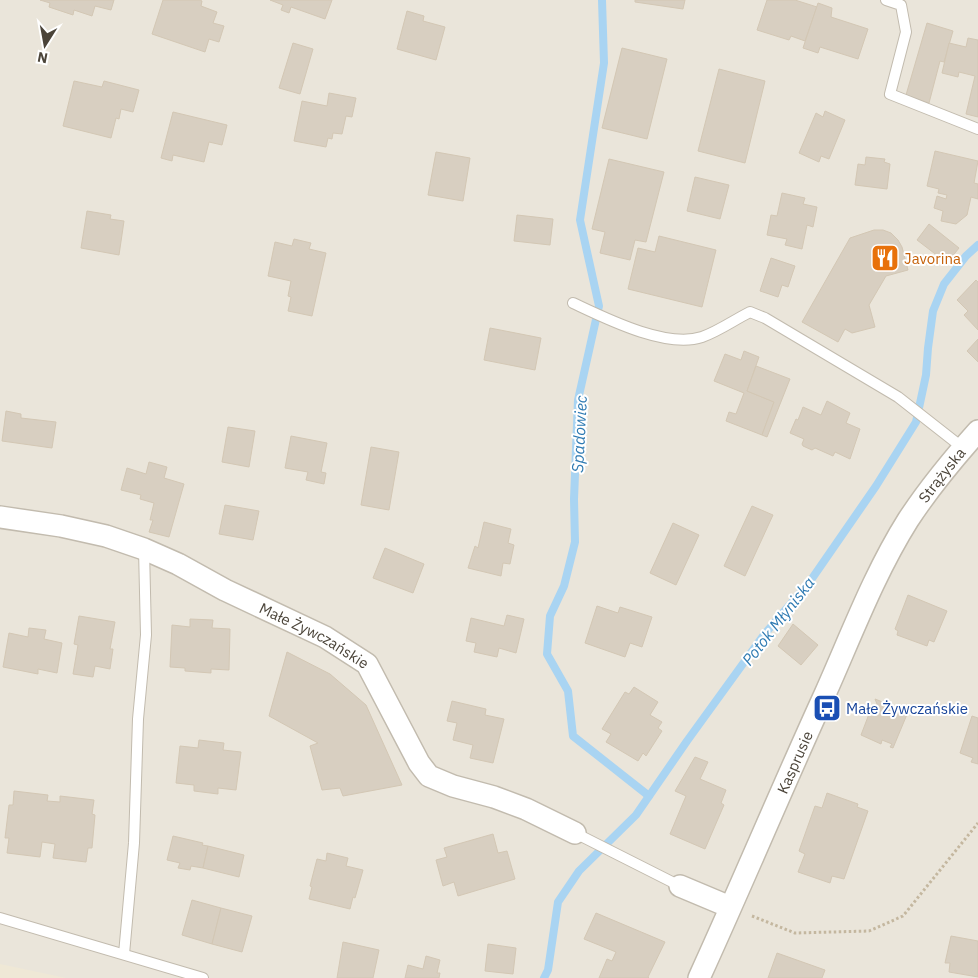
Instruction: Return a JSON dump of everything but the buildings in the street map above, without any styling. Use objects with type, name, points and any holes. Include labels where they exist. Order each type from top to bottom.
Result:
[{"type":"street","name":"Strążyska","points":[[908,522],[939,476],[978,431]]},
{"type":"street","name":"Małe Żywczańskie","points":[[0,517],[70,528],[106,536],[144,549],[325,637],[367,664],[419,762],[429,776],[453,786],[494,797],[526,809],[575,833]]},
{"type":"street","name":"Kasprusie","points":[[699,978],[860,615],[908,522]]},
{"type":"street","name":"Małe Żywczańskie","points":[[680,886],[730,907]]},
{"type":"lane","points":[[886,0],[901,5],[906,32],[890,94],[978,129]]},
{"type":"lane","points":[[573,303],[613,322],[654,335],[679,340],[700,338],[750,312],[765,318],[898,397],[963,448]]},
{"type":"lane","points":[[124,954],[134,843],[138,719],[146,635],[144,549]]},
{"type":"lane","name":"Małe Żywczańskie","points":[[575,833],[680,886]]},
{"type":"lane","points":[[0,918],[202,978]]},
{"type":"path","points":[[730,907],[795,933],[869,930],[903,916],[978,823]]},
{"type":"shaded area","points":[[0,0],[978,0],[978,978],[0,978]]},
{"type":"shaded area","points":[[0,964],[66,978],[0,978]]},
{"type":"waterway","name":"Spadowiec","points":[[602,0],[604,63],[580,220],[599,306],[578,400],[574,499],[575,542],[564,586],[550,616],[547,654],[568,691],[573,736],[649,796]]},
{"type":"waterway","name":"Potok Młyniska","points":[[544,978],[548,970],[558,902],[579,871],[636,815],[763,636],[811,580],[876,486],[916,422],[926,375],[933,311],[944,284],[966,256],[978,245]]},
{"type":"place","name":"Javorina","points":[[885,258]]},
{"type":"place","name":"Małe Żywczańskie","points":[[827,708]]}]
